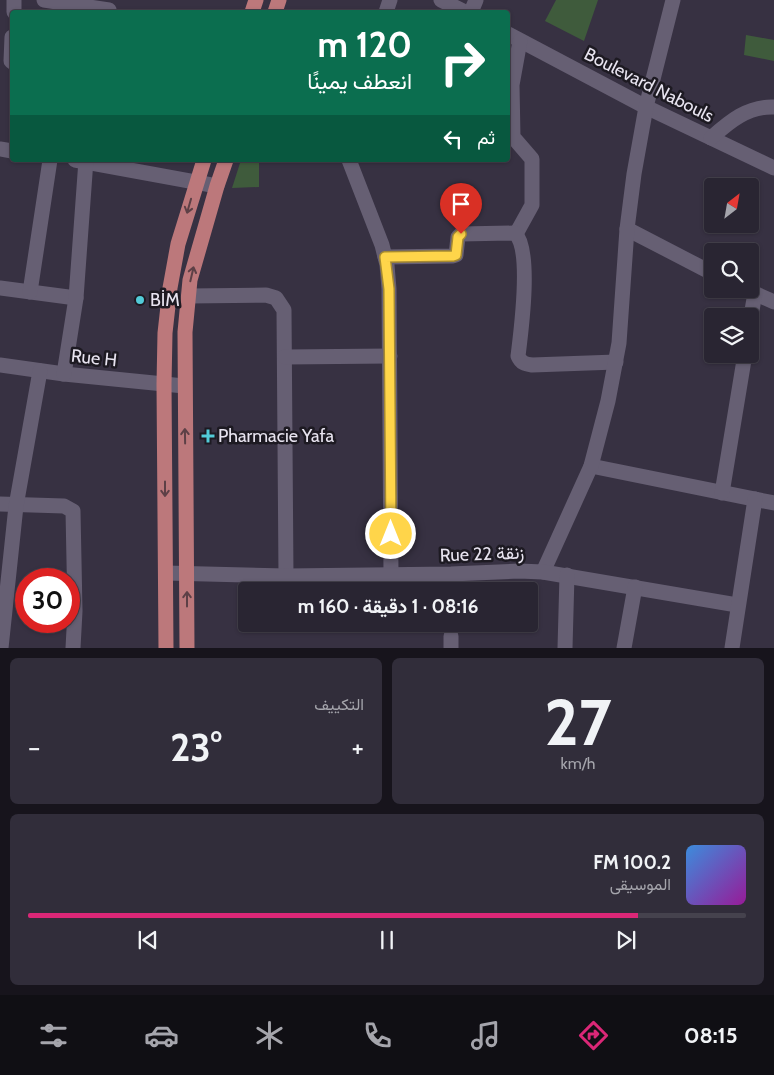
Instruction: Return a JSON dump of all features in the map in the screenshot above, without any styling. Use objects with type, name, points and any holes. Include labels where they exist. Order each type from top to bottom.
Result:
[{"type":"main road","points":[[166,648],[165,333],[170,288],[178,244],[203,162]]},
{"type":"main road","points":[[187,648],[185,332],[190,280],[225,162]]},
{"type":"street","points":[[44,0],[110,7]]},
{"type":"street","points":[[441,0],[461,10]]},
{"type":"street","points":[[543,572],[591,466],[616,362],[627,229],[634,174],[646,107],[673,0]]},
{"type":"street","points":[[514,38],[512,85],[513,137],[532,160],[532,205],[516,234]]},
{"type":"street","name":"Boulevard Nabouls","points":[[514,38],[646,107],[774,168]]},
{"type":"street","points":[[712,138],[727,123],[740,115],[758,107],[774,107]]},
{"type":"street","points":[[30,292],[50,162]]},
{"type":"street","points":[[64,374],[76,298],[82,162]]},
{"type":"street","points":[[88,162],[217,186]]},
{"type":"street","points":[[350,162],[385,257],[389,289],[391,574]]},
{"type":"street","points":[[627,229],[704,269]]},
{"type":"street","points":[[385,257],[453,256],[456,255],[458,237],[461,234],[516,234]]},
{"type":"street","points":[[516,234],[520,244],[524,274],[524,315],[519,360],[522,363],[532,365],[616,362]]},
{"type":"street","points":[[0,288],[76,298]]},
{"type":"street","points":[[189,296],[266,295],[276,298],[284,310],[286,576]]},
{"type":"street","points":[[759,295],[774,302]]},
{"type":"street","points":[[285,358],[390,356]]},
{"type":"street","points":[[722,493],[744,363]]},
{"type":"street","name":"Rue H","points":[[0,365],[64,374],[184,386]]},
{"type":"street","points":[[1,642],[5,556],[16,506],[40,371]]},
{"type":"street","points":[[591,466],[774,503]]},
{"type":"street","points":[[732,648],[737,605],[755,499]]},
{"type":"street","points":[[0,504],[64,506],[74,514],[75,611],[73,648]]},
{"type":"street","name":"Rue 22 زنقة","points":[[166,573],[286,576],[450,574],[519,570],[567,575],[737,605]]},
{"type":"street","points":[[565,648],[567,575]]},
{"type":"street","points":[[624,648],[635,587]]},
{"type":"green space","points":[[556,0],[598,0],[584,41],[545,21]]},
{"type":"green space","points":[[746,35],[774,40],[774,61],[744,55]]},
{"type":"green space","points":[[240,162],[259,162],[259,187],[232,188]]},
{"type":"place","name":"BİM","points":[[140,300]]},
{"type":"place","name":"Pharmacie Yafa","points":[[208,436]]},
{"type":"route","points":[[391,534],[389,289],[385,257],[453,256],[456,255],[458,237],[461,234]]}]
